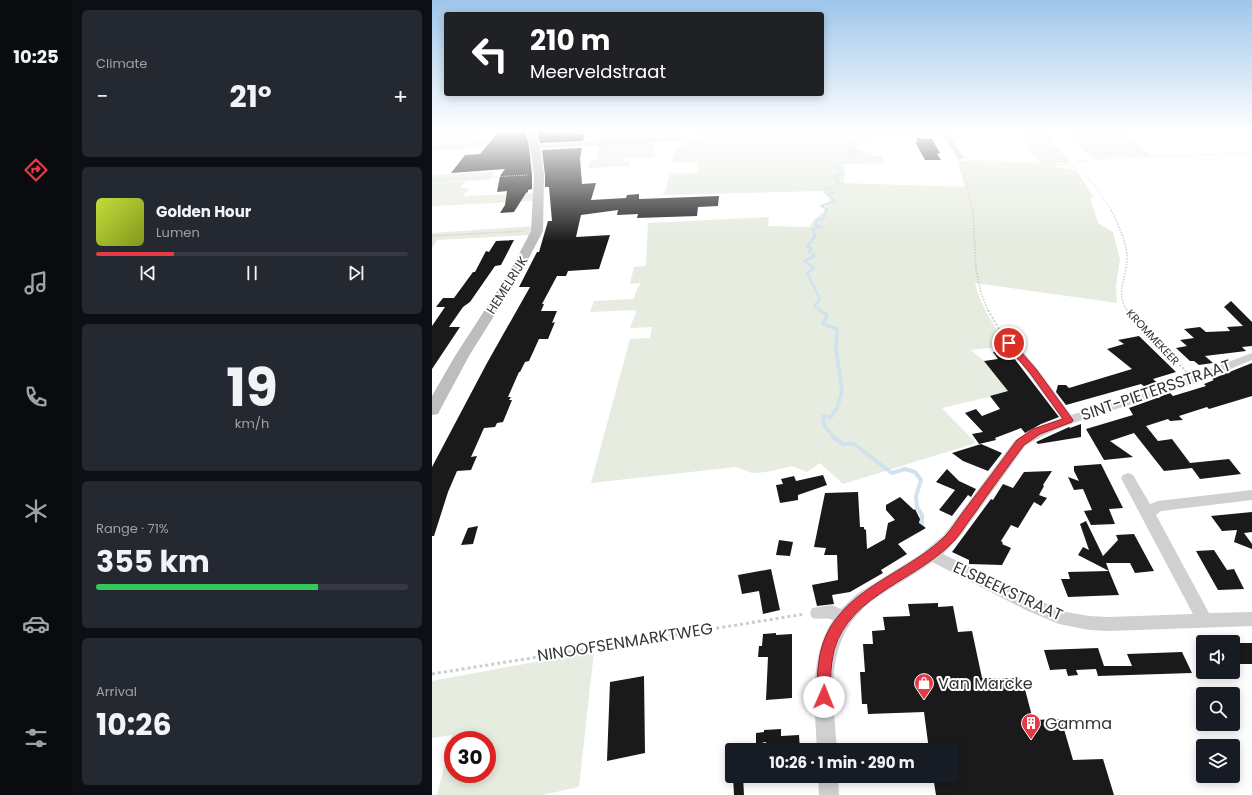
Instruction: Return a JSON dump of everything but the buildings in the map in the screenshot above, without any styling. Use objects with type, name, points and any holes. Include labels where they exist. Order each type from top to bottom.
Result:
[{"type":"street","name":"HEMELRIJK","points":[[432,410],[462,356],[516,271],[537,230],[539,175],[538,167]]},
{"type":"street","points":[[1009,343],[1033,371],[1069,420]]},
{"type":"street","name":"SINT-PIETERSSTRAAT","points":[[827,743],[824,697],[825,660],[832,637],[844,618],[852,608],[863,599],[932,555],[948,541],[1020,443],[1037,432],[1069,420],[1135,400],[1252,356]]},
{"type":"street","points":[[1128,478],[1205,621]]},
{"type":"street","points":[[1148,513],[1158,506],[1252,494]]},
{"type":"street","name":"ELSBEEKSTRAAT","points":[[932,555],[1034,606],[1065,619],[1089,623],[1109,624],[1252,619]]},
{"type":"street","points":[[818,613],[832,612],[844,618]]},
{"type":"street","points":[[829,783],[830,795]]},
{"type":"path","points":[[963,167],[970,191],[974,245],[980,291],[985,307],[993,323],[1009,343]]},
{"type":"path","name":"KROMMEKEER","points":[[1076,167],[1082,171],[1091,181],[1111,210],[1122,231],[1126,247],[1127,268],[1120,290],[1124,307],[1143,330],[1194,379]]},
{"type":"path","points":[[432,180],[539,175]]},
{"type":"path","points":[[432,236],[537,230]]},
{"type":"path","name":"NINOOFSENMARKTWEG","points":[[432,674],[774,618],[818,613]]},
{"type":"shaded area","points":[[698,167],[844,167],[845,174],[843,183],[965,187],[959,167],[1057,167],[1076,170],[1094,197],[1090,197],[1098,223],[1113,232],[1120,259],[1116,286],[1117,303],[975,283],[981,301],[989,316],[1009,346],[971,350],[984,361],[1010,392],[942,408],[976,443],[843,484],[820,463],[807,472],[792,466],[767,472],[752,473],[736,467],[591,483],[630,339],[650,338],[652,327],[630,328],[636,312],[635,310],[590,312],[594,301],[634,299],[636,291],[641,283],[630,284],[634,267],[646,266],[648,223],[769,217],[768,226],[810,227],[812,222],[824,211],[830,198],[821,191],[664,195],[670,174],[697,173]]},
{"type":"shaded area","points":[[494,172],[490,180],[466,181],[460,188],[469,188],[463,196],[534,193],[534,201],[432,206],[432,175]]},
{"type":"shaded area","points":[[535,226],[530,235],[437,240],[432,248],[432,233]]},
{"type":"shaded area","points":[[594,651],[579,787],[542,795],[437,795],[444,767],[444,783],[496,783],[496,731],[444,731],[444,736],[432,738],[432,681]]},
{"type":"waterway","points":[[826,211],[827,209],[821,206],[835,201],[828,194],[833,193],[825,189],[834,187],[838,183],[838,179],[834,177],[836,175],[843,174],[836,167]]},
{"type":"waterway","points":[[822,311],[814,306],[820,299],[807,273],[814,268],[804,261],[815,256],[809,252],[812,248],[807,247],[815,236],[813,229],[822,227],[816,225],[816,220],[823,219],[827,210]]},
{"type":"waterway","points":[[820,310],[827,315],[823,324],[837,329],[836,348],[842,392],[837,408],[831,417],[823,416],[824,425],[834,437]]},
{"type":"waterway","points":[[834,437],[843,444],[854,444],[892,473],[905,469],[915,472],[921,480],[916,496],[917,507],[922,515],[922,526]]},
{"type":"place","name":"Van Marcke","points":[[924,700]]},
{"type":"place","name":"Gamma","points":[[1031,740]]},
{"type":"route","points":[[824,697],[825,660],[832,637],[852,608],[863,599],[932,555],[948,541],[1020,443],[1037,432],[1069,420],[1042,382],[1009,343]]}]
